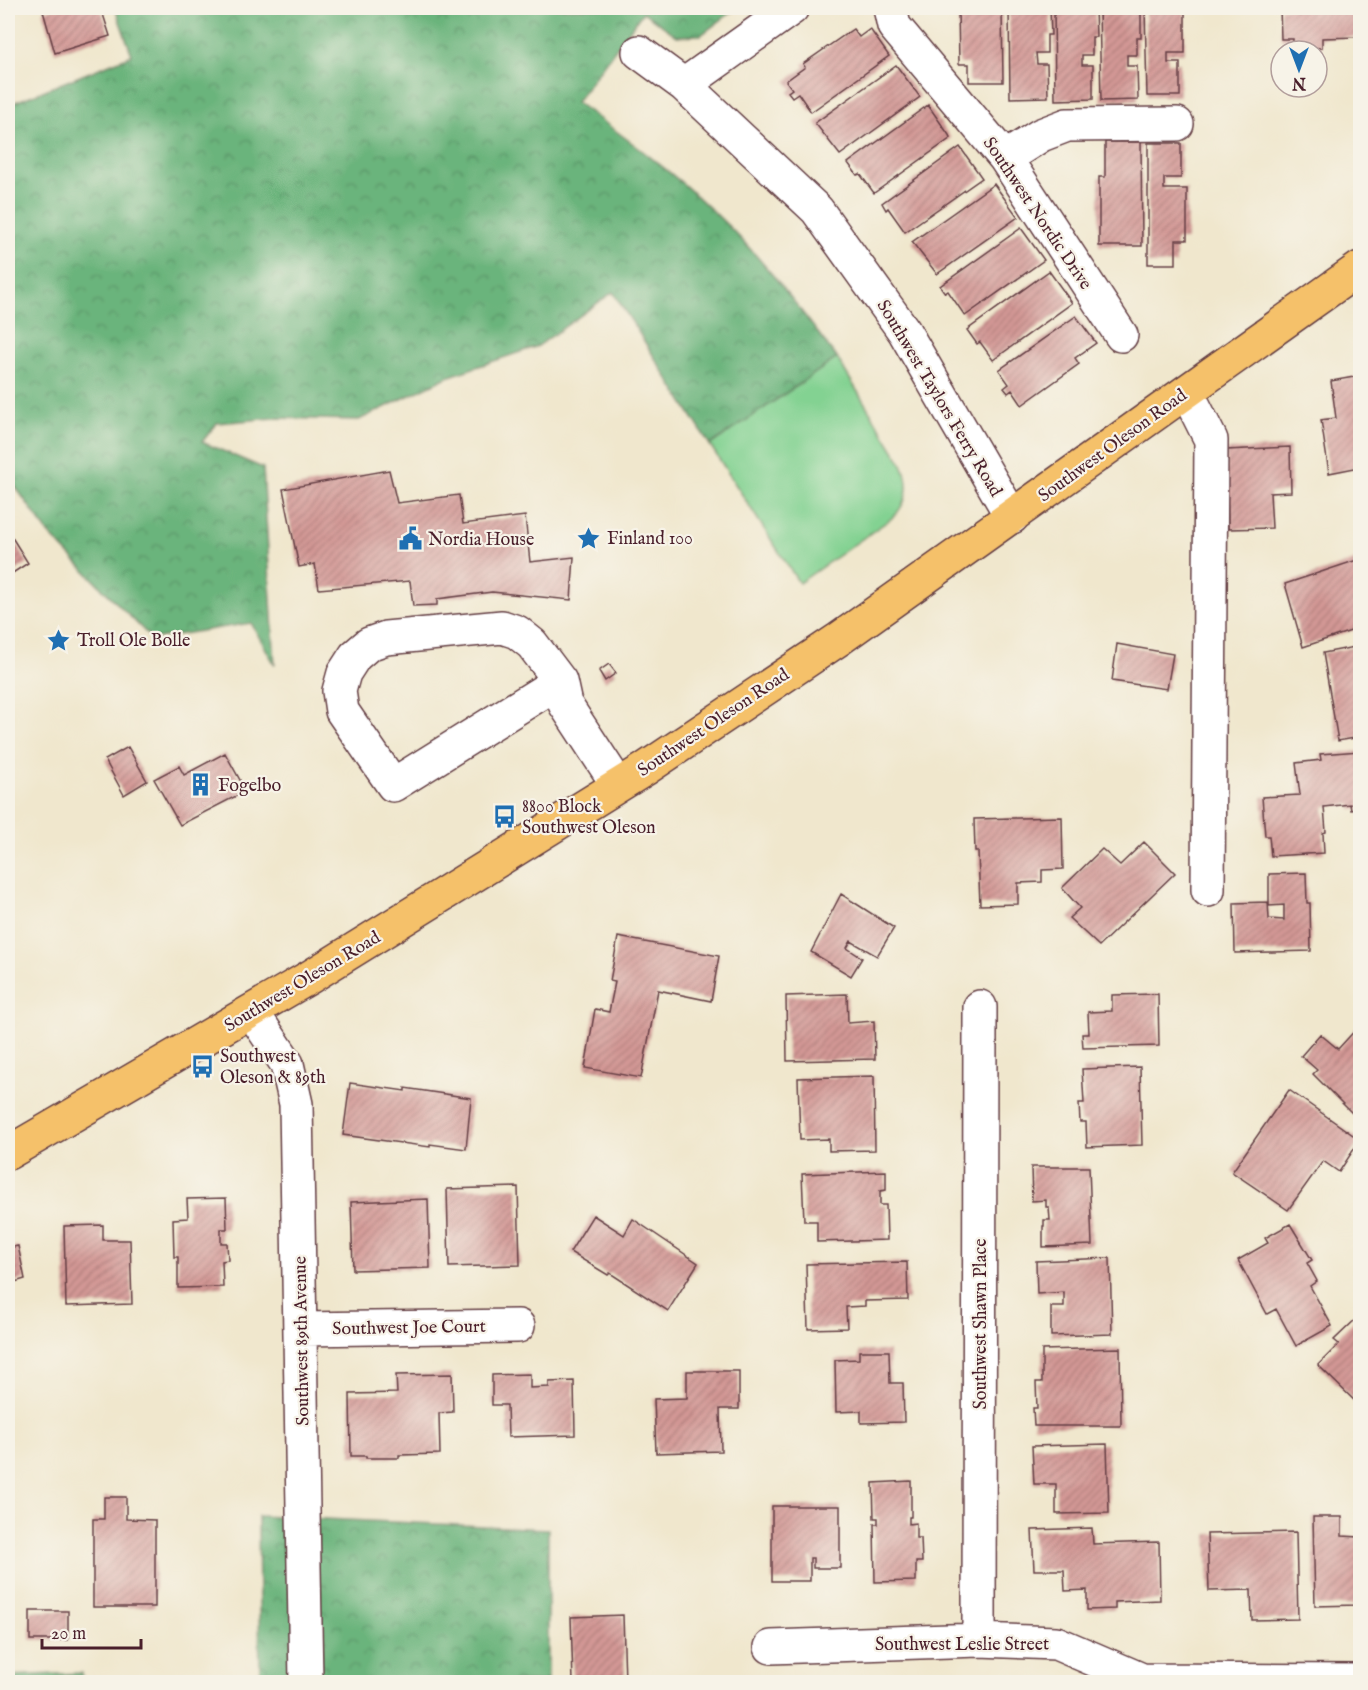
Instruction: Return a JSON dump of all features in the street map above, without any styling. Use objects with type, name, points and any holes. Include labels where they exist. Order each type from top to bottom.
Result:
[{"type":"main road","name":"Southwest Oleson Road","points":[[8,1153],[252,1012],[645,769],[839,639],[1360,268]]},
{"type":"street","points":[[684,85],[792,8]]},
{"type":"street","name":"Southwest Nordic Drive","points":[[890,8],[894,26],[1005,158],[1121,335]]},
{"type":"street","name":"Southwest Taylors Ferry Road","points":[[639,52],[684,85],[816,210],[904,331],[1012,517]]},
{"type":"street","points":[[1005,158],[1041,135],[1062,126],[1177,124]]},
{"type":"street","points":[[1187,392],[1211,440],[1208,890]]},
{"type":"street","points":[[560,681],[393,785],[342,711],[339,691],[344,673],[355,656],[369,644],[386,638],[502,627],[517,632],[532,644],[560,681],[565,704],[618,785]]},
{"type":"street","name":"Southwest Shawn Place","points":[[979,1640],[981,1007]]},
{"type":"street","name":"Southwest 89th Avenue","points":[[252,1012],[287,1064],[296,1104],[306,1683]]},
{"type":"street","name":"Southwest Joe Court","points":[[301,1329],[518,1326]]},
{"type":"street","name":"Southwest Leslie Street","points":[[771,1647],[979,1640],[1056,1643],[1142,1680],[1360,1681]]},
{"type":"green space","points":[[115,8],[737,8],[701,35],[677,36],[643,12],[576,102],[666,169],[733,230],[780,283],[837,358],[710,445],[613,292],[538,346],[447,377],[359,420],[275,418],[217,423],[202,442],[263,468],[275,665],[251,623],[152,639],[48,533],[15,486],[8,490],[8,105],[132,55]]},
{"type":"green space","points":[[837,358],[901,462],[907,492],[902,506],[892,518],[799,583],[710,445]]},
{"type":"green space","points":[[258,1516],[548,1529],[548,1682],[260,1682]]},
{"type":"green space","points":[[82,1673],[82,1682],[8,1682],[8,1676]]},
{"type":"building","points":[[56,8],[101,8],[110,36],[55,53],[43,11]]},
{"type":"building","points":[[958,8],[1002,8],[1003,82],[969,82],[969,64],[959,64]]},
{"type":"building","points":[[1009,8],[1050,8],[1051,35],[1047,35],[1047,53],[1036,53],[1037,64],[1047,64],[1048,97],[1010,98]]},
{"type":"building","points":[[1054,8],[1095,8],[1096,37],[1092,37],[1092,55],[1082,55],[1082,65],[1093,65],[1093,99],[1055,100]]},
{"type":"building","points":[[1099,8],[1141,8],[1141,38],[1137,38],[1137,55],[1127,55],[1127,66],[1137,66],[1138,100],[1101,101]]},
{"type":"building","points":[[1145,8],[1185,8],[1185,53],[1168,53],[1168,63],[1180,63],[1180,96],[1147,96]]},
{"type":"building","points":[[1280,8],[1360,8],[1360,37],[1281,39]]},
{"type":"building","points":[[853,29],[859,37],[870,29],[889,56],[811,112],[798,93],[792,97],[788,92],[792,89],[786,81],[805,67],[803,64]]},
{"type":"building","points":[[896,65],[920,97],[840,155],[815,123]]},
{"type":"building","points":[[928,105],[951,138],[874,193],[860,174],[857,175],[848,163]]},
{"type":"building","points":[[1105,142],[1141,142],[1142,246],[1099,246],[1099,177],[1105,177]]},
{"type":"building","points":[[1148,143],[1181,143],[1181,178],[1164,178],[1164,189],[1187,189],[1187,240],[1176,240],[1176,264],[1148,264]]},
{"type":"building","points":[[960,147],[982,178],[905,232],[882,203]]},
{"type":"building","points":[[994,184],[1018,217],[937,274],[912,242]]},
{"type":"building","points":[[1021,228],[1044,260],[965,316],[948,291],[945,293],[940,286]]},
{"type":"building","points":[[1049,271],[1072,303],[993,360],[980,342],[977,344],[967,330]]},
{"type":"building","points":[[1076,316],[1096,343],[1075,358],[1079,364],[1022,405],[1012,390],[1008,393],[1004,388],[1009,384],[999,370]]},
{"type":"building","points":[[1360,376],[1360,467],[1329,473],[1321,420],[1336,418],[1331,381]]},
{"type":"building","points":[[1290,447],[1291,492],[1270,493],[1272,528],[1228,529],[1226,450]]},
{"type":"building","name":"Nordia House","points":[[389,470],[397,503],[459,495],[463,524],[525,516],[530,562],[574,557],[571,600],[492,592],[437,599],[437,605],[413,606],[410,581],[319,589],[315,564],[299,567],[283,489]]},
{"type":"building","points":[[8,531],[28,563],[8,576]]},
{"type":"building","points":[[1360,559],[1360,628],[1303,647],[1285,584]]},
{"type":"building","points":[[1117,644],[1173,654],[1167,689],[1112,681]]},
{"type":"building","points":[[1360,646],[1360,737],[1338,741],[1323,653]]},
{"type":"building","points":[[609,664],[616,673],[605,681],[599,671]]},
{"type":"building","points":[[128,747],[147,781],[124,795],[105,760]]},
{"type":"building","points":[[1360,751],[1360,809],[1351,810],[1350,804],[1324,807],[1326,832],[1323,833],[1324,853],[1271,856],[1269,836],[1265,836],[1262,797],[1300,795],[1296,763],[1321,760],[1320,754]]},
{"type":"building","name":"Fogelbo","points":[[225,753],[246,791],[180,825],[154,779],[179,766],[184,775]]},
{"type":"building","points":[[1062,817],[1063,869],[1042,870],[1042,882],[1018,883],[1018,904],[980,905],[974,819]]},
{"type":"building","points":[[1144,842],[1175,873],[1099,946],[1069,918],[1080,908],[1062,888],[1102,849],[1120,865]]},
{"type":"building","points":[[1306,873],[1307,903],[1310,903],[1311,951],[1235,953],[1234,903],[1268,902],[1269,919],[1284,920],[1284,905],[1269,906],[1269,874]]},
{"type":"building","points":[[841,894],[894,928],[877,956],[851,941],[847,948],[862,958],[851,976],[811,952]]},
{"type":"building","points":[[618,937],[719,956],[711,1001],[658,990],[641,1078],[585,1068],[595,1009],[609,1012],[615,982],[610,981]]},
{"type":"building","points":[[847,994],[848,1023],[874,1021],[875,1059],[787,1061],[786,996]]},
{"type":"building","points":[[1158,994],[1159,1046],[1083,1048],[1082,1034],[1089,1034],[1088,1012],[1112,1011],[1112,995]]},
{"type":"building","points":[[1360,1025],[1360,1121],[1313,1074],[1317,1070],[1301,1056],[1320,1034],[1338,1049]]},
{"type":"building","points":[[1140,1067],[1142,1145],[1087,1147],[1086,1122],[1080,1122],[1079,1103],[1084,1103],[1082,1069]]},
{"type":"building","points":[[874,1076],[875,1150],[829,1151],[829,1139],[800,1140],[798,1078]]},
{"type":"building","points":[[350,1083],[405,1091],[405,1088],[471,1098],[466,1149],[430,1144],[430,1147],[343,1135]]},
{"type":"building","points":[[1289,1090],[1360,1140],[1339,1172],[1323,1161],[1288,1210],[1232,1172]]},
{"type":"building","points":[[1031,1167],[1089,1167],[1092,1245],[1043,1247],[1043,1226],[1044,1220],[1050,1220],[1049,1207],[1046,1207],[1046,1200],[1032,1201]]},
{"type":"building","points":[[886,1171],[886,1190],[880,1191],[880,1205],[886,1205],[887,1240],[817,1242],[817,1221],[804,1221],[802,1174]]},
{"type":"building","points":[[518,1187],[520,1265],[449,1267],[447,1189]]},
{"type":"building","points":[[226,1198],[227,1229],[221,1229],[221,1243],[227,1243],[228,1260],[222,1261],[223,1287],[178,1288],[178,1257],[174,1257],[173,1219],[188,1218],[187,1199]]},
{"type":"building","points":[[428,1199],[430,1268],[353,1270],[351,1202]]},
{"type":"building","points":[[593,1215],[624,1235],[633,1219],[698,1263],[668,1311],[610,1273],[608,1275],[570,1252]]},
{"type":"building","points":[[1290,1224],[1312,1260],[1307,1263],[1317,1281],[1310,1286],[1332,1326],[1296,1346],[1276,1309],[1267,1314],[1238,1260],[1268,1243],[1265,1238]]},
{"type":"building","points":[[103,1225],[103,1240],[130,1240],[132,1304],[66,1306],[64,1226]]},
{"type":"building","points":[[18,1246],[25,1279],[8,1284],[8,1248]]},
{"type":"building","points":[[1110,1258],[1112,1334],[1051,1336],[1051,1307],[1064,1307],[1064,1292],[1037,1294],[1036,1261]]},
{"type":"building","points":[[907,1262],[908,1300],[865,1301],[865,1306],[846,1307],[847,1328],[808,1329],[806,1264]]},
{"type":"building","points":[[1360,1315],[1360,1406],[1318,1365],[1339,1344],[1334,1340]]},
{"type":"building","points":[[1120,1348],[1121,1426],[1034,1426],[1033,1408],[1037,1408],[1036,1382],[1042,1382],[1042,1350]]},
{"type":"building","points":[[859,1351],[889,1351],[890,1383],[903,1383],[904,1422],[861,1423],[861,1411],[836,1412],[835,1360],[859,1359]]},
{"type":"building","points":[[687,1371],[739,1371],[739,1409],[720,1409],[721,1451],[656,1453],[654,1399],[687,1398]]},
{"type":"building","points":[[452,1374],[453,1412],[439,1413],[440,1454],[399,1455],[399,1458],[351,1456],[350,1394],[397,1393],[396,1375]]},
{"type":"building","points":[[530,1374],[530,1388],[549,1387],[549,1382],[574,1381],[575,1435],[508,1437],[507,1405],[492,1405],[492,1375]]},
{"type":"building","points":[[1107,1444],[1109,1513],[1056,1514],[1056,1484],[1034,1484],[1032,1446]]},
{"type":"building","points":[[911,1481],[909,1524],[916,1523],[916,1538],[921,1538],[922,1562],[916,1562],[916,1581],[875,1582],[874,1524],[878,1524],[878,1518],[874,1518],[873,1483]]},
{"type":"building","points":[[104,1497],[126,1497],[126,1519],[155,1520],[155,1607],[93,1607],[93,1519],[104,1519]]},
{"type":"building","points":[[772,1506],[840,1506],[840,1568],[813,1568],[813,1558],[810,1558],[810,1581],[772,1581]]},
{"type":"building","points":[[1313,1517],[1342,1517],[1342,1536],[1360,1537],[1358,1605],[1315,1606]]},
{"type":"building","points":[[1092,1528],[1093,1544],[1159,1542],[1160,1600],[1115,1602],[1115,1609],[1087,1610],[1087,1590],[1065,1591],[1064,1570],[1034,1570],[1032,1530]]},
{"type":"building","points":[[1296,1532],[1298,1619],[1252,1620],[1251,1590],[1209,1591],[1207,1534]]},
{"type":"building","points":[[30,1611],[68,1611],[68,1640],[30,1640]]},
{"type":"building","points":[[623,1615],[625,1682],[573,1682],[571,1617]]},
{"type":"place","name":"Finland 100","points":[[589,538]]},
{"type":"place","name":"Nordia House","points":[[410,539]]},
{"type":"place","name":"Troll Ole Bolle","points":[[59,640]]},
{"type":"place","name":"Fogelbo","points":[[200,785]]},
{"type":"place","name":"8800 Block Southwest Oleson","points":[[504,816]]},
{"type":"place","name":"Southwest Oleson & 89th","points":[[202,1066]]}]
